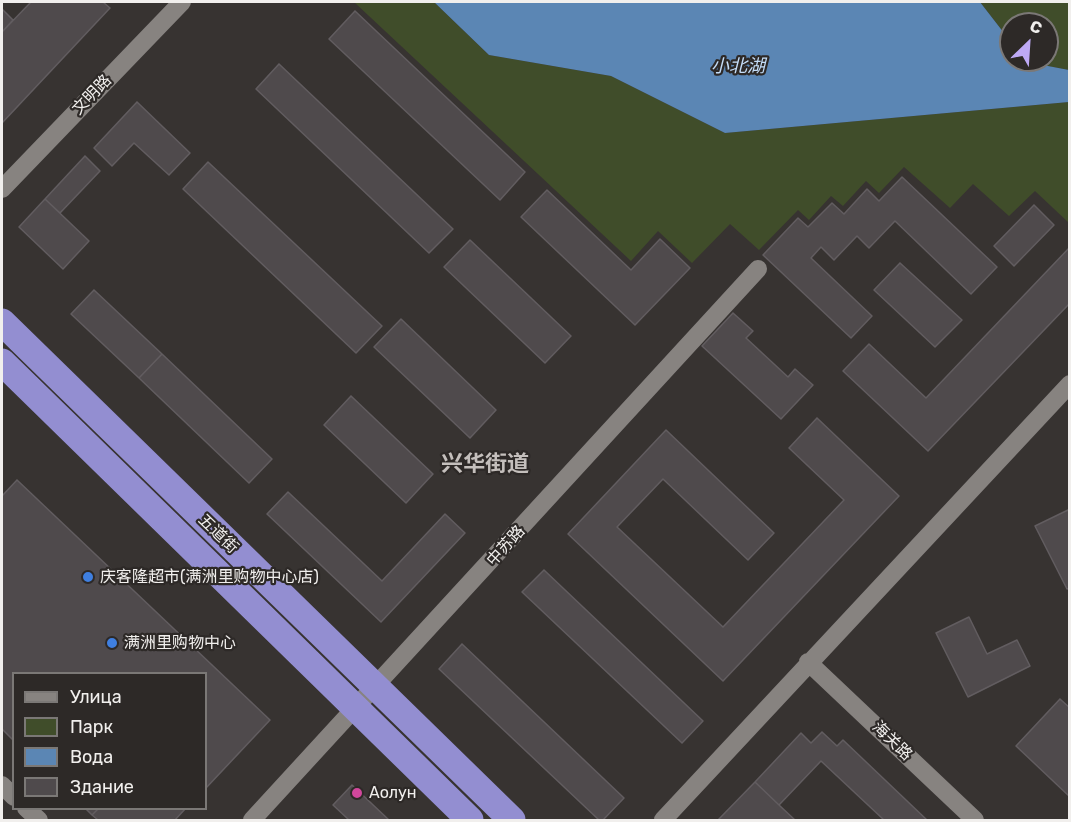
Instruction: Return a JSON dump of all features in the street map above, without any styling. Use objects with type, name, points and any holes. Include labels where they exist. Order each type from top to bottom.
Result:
[{"type":"highway","name":"五道街","points":[[2,322],[512,820]]},
{"type":"highway","name":"五道街","points":[[2,362],[470,820]]},
{"type":"street","name":"文明路","points":[[2,189],[182,2]]},
{"type":"street","name":"中苏路","points":[[252,820],[758,269]]},
{"type":"street","points":[[663,820],[1070,384]]},
{"type":"street","name":"海关路","points":[[808,663],[975,820]]},
{"type":"green space","points":[[354,2],[434,2],[489,55],[611,76],[725,133],[1069,102],[1069,223],[1035,191],[1009,216],[973,184],[950,208],[904,167],[879,193],[866,181],[843,206],[831,196],[809,220],[798,210],[759,250],[730,224],[692,263],[658,231],[631,261]]},
{"type":"green space","points":[[980,2],[1069,2],[1069,70],[1059,68],[1059,12],[999,12],[999,27]]},
{"type":"water","name":"小北湖","points":[[434,2],[980,2],[999,27],[999,72],[1059,72],[1059,68],[1069,70],[1069,102],[725,133],[611,76],[489,55]]},
{"type":"building","points":[[31,2],[103,2],[110,8],[2,123],[2,32]]},
{"type":"building","points":[[2,9],[13,20],[2,32]]},
{"type":"building","points":[[355,11],[525,172],[500,200],[329,39]]},
{"type":"building","points":[[279,64],[453,229],[429,253],[256,89]]},
{"type":"building","points":[[137,102],[190,153],[169,175],[134,143],[112,166],[94,148]]},
{"type":"building","points":[[85,156],[100,171],[60,213],[45,199]]},
{"type":"building","points":[[208,162],[382,326],[356,353],[183,189]]},
{"type":"building","points":[[902,177],[997,267],[971,294],[895,221],[869,248],[857,236],[834,260],[821,247],[811,258],[872,316],[851,338],[763,255],[798,218],[808,227],[832,203],[844,214],[867,189],[879,201]]},
{"type":"building","points":[[547,190],[631,270],[660,239],[690,268],[635,325],[521,217]]},
{"type":"building","points":[[45,199],[89,241],[63,269],[19,227]]},
{"type":"building","points":[[1034,205],[1054,225],[1014,266],[994,246]]},
{"type":"building","points":[[470,240],[571,336],[545,363],[444,267]]},
{"type":"building","points":[[1070,247],[1070,303],[928,451],[843,371],[869,344],[926,398]]},
{"type":"building","points":[[900,263],[962,320],[935,347],[874,290]]},
{"type":"building","points":[[94,290],[162,354],[139,378],[71,314]]},
{"type":"building","points":[[733,313],[753,331],[746,338],[788,377],[795,369],[813,385],[781,419],[702,346]]},
{"type":"building","points":[[401,319],[496,410],[470,438],[374,347]]},
{"type":"building","points":[[162,354],[272,459],[249,483],[139,378]]},
{"type":"building","points":[[351,396],[433,474],[406,503],[324,425]]},
{"type":"building","points":[[817,418],[899,496],[723,681],[568,534],[666,430],[774,533],[748,560],[663,479],[617,527],[723,627],[844,500],[789,448]]},
{"type":"building","points":[[17,480],[270,720],[207,787],[207,672],[12,672],[12,739],[2,729],[2,496]]},
{"type":"building","points":[[288,492],[382,581],[445,514],[465,533],[381,622],[267,514]]},
{"type":"building","points":[[1068,510],[1070,513],[1070,588],[1067,589],[1035,526]]},
{"type":"building","points":[[544,570],[703,721],[682,743],[522,592]]},
{"type":"building","points":[[969,617],[987,654],[1017,640],[1030,666],[968,697],[936,633]]},
{"type":"building","points":[[462,644],[624,798],[603,820],[599,820],[439,669]]},
{"type":"building","points":[[1060,699],[1070,708],[1070,797],[1016,746]]},
{"type":"building","points":[[822,732],[837,746],[843,740],[927,820],[884,820],[821,761],[779,805],[755,782],[801,733],[811,743]]},
{"type":"building","points":[[755,782],[779,805],[795,820],[718,820]]},
{"type":"building","points":[[352,785],[389,820],[349,820],[333,805]]},
{"type":"building","points":[[87,810],[97,810],[92,815]]},
{"type":"building","points":[[97,810],[184,810],[175,820],[98,820],[92,815]]},
{"type":"place","name":"庆客隆超市(满洲里购物中心店)","points":[[88,577]]},
{"type":"place","name":"满洲里购物中心","points":[[112,643]]},
{"type":"place","name":"Аолун","points":[[357,793]]},
{"type":"district","name":"兴华街道","points":[[485,465]]}]
